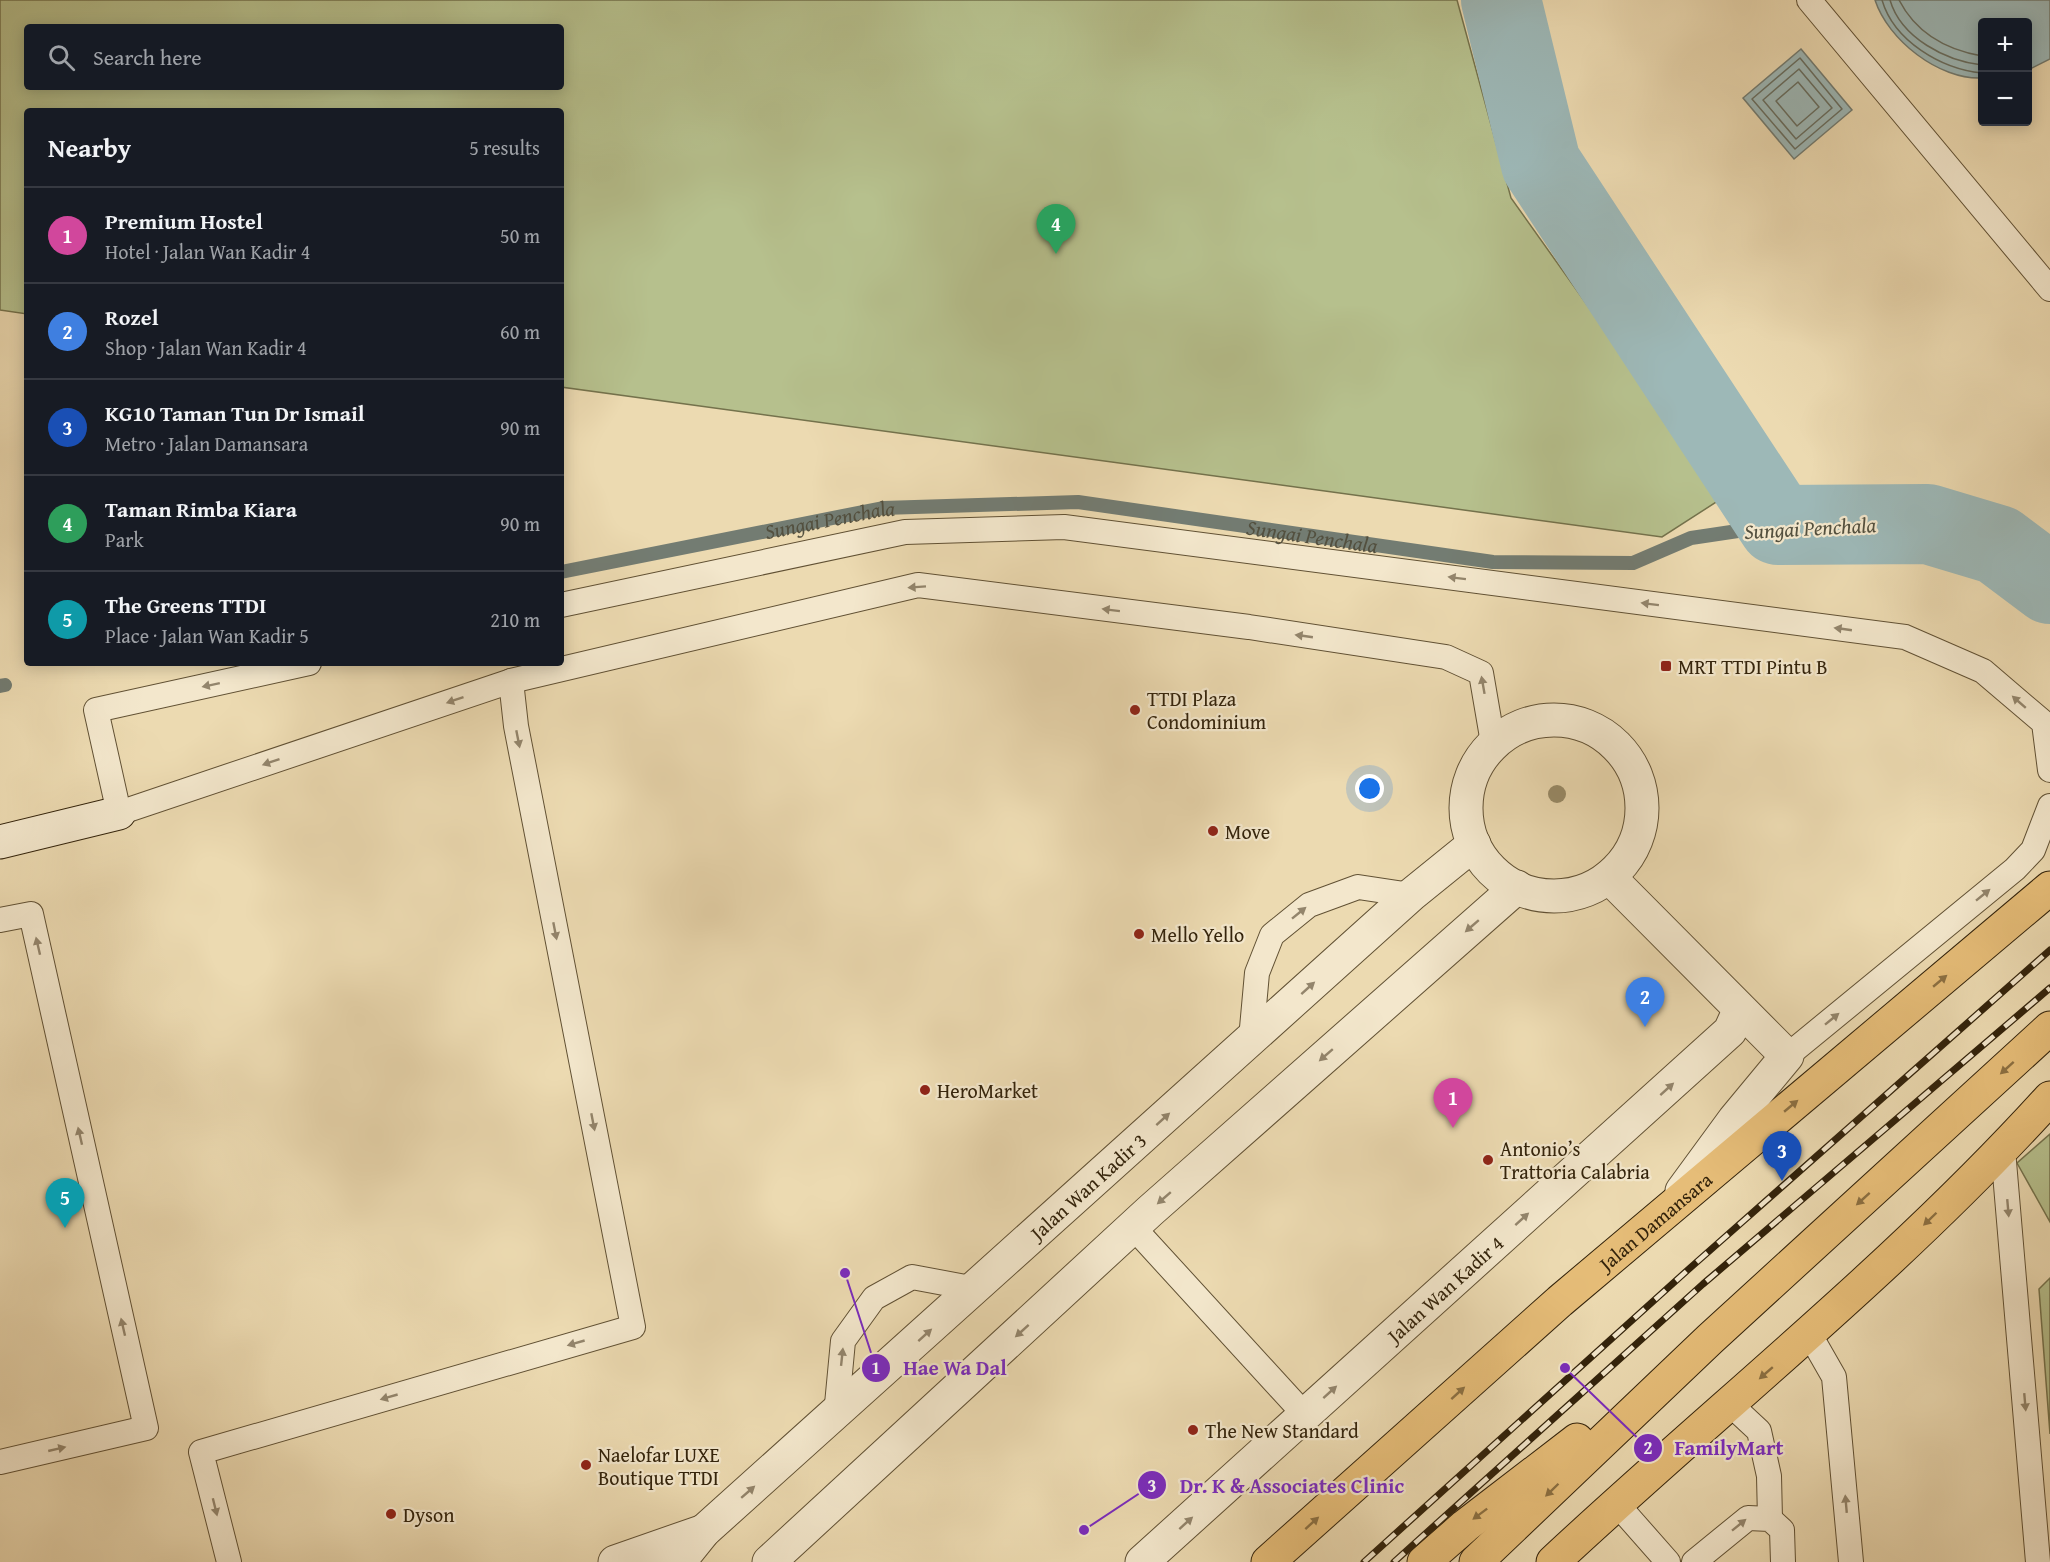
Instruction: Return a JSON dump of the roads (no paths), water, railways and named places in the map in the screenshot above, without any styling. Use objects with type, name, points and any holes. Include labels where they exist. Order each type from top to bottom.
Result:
[{"type":"main road","name":"Jalan Damansara","points":[[1269,1562],[1560,1301],[2050,888]]},
{"type":"main road","points":[[1476,1562],[1710,1339],[2050,1028]]},
{"type":"main road","points":[[1553,1562],[1616,1503],[1810,1335],[2003,1150],[2050,1098]]},
{"type":"main road","points":[[1424,1562],[1465,1526],[1710,1339]]},
{"type":"street","points":[[1553,720],[1572,721],[1598,731],[1620,749],[1635,773],[1642,800],[1639,828],[1628,855],[1609,877],[1593,887],[1575,894],[1536,894],[1517,887],[1499,876],[1485,862],[1474,844],[1466,818],[1468,791],[1477,765],[1493,743],[1516,727],[1553,720]]},
{"type":"street","points":[[0,842],[119,813]]},
{"type":"street","name":"Jalan Wan Kadir 3","points":[[679,1562],[704,1531],[836,1415],[1411,895],[1474,844]]},
{"type":"street","points":[[1609,877],[1739,1011],[1787,1056],[1734,1120],[1666,1212]]},
{"type":"street","points":[[769,1562],[1133,1227],[1517,887]]},
{"type":"street","name":"Jalan Wan Kadir 4","points":[[1142,1562],[1730,1032],[1739,1011]]},
{"type":"street","name":"Jalan Wan Kadir 3","points":[[615,1562],[704,1531]]},
{"type":"lane","points":[[1809,0],[2050,289]]},
{"type":"lane","points":[[564,604],[905,532],[1064,526],[1905,637],[1983,671],[2044,723],[2050,770]]},
{"type":"lane","points":[[295,666],[96,710],[119,813],[511,681],[918,585],[1249,627],[1446,657],[1481,673],[1493,743]]},
{"type":"lane","points":[[229,1562],[201,1452],[633,1327],[516,726],[511,681]]},
{"type":"lane","points":[[1787,1056],[2015,869],[2033,850],[2050,806]]},
{"type":"lane","points":[[1251,1039],[1257,973],[1272,935],[1309,905],[1358,887],[1411,895]]},
{"type":"lane","points":[[0,920],[30,914],[146,1428],[0,1462]]},
{"type":"lane","points":[[2003,1150],[2038,1562]]},
{"type":"lane","points":[[1133,1227],[1305,1415]]},
{"type":"lane","points":[[836,1415],[843,1341],[874,1298],[912,1277],[976,1289]]},
{"type":"lane","points":[[1810,1335],[1834,1377],[1851,1562]]},
{"type":"lane","points":[[1730,1404],[1759,1431],[1769,1476],[1770,1519]]},
{"type":"lane","points":[[1616,1503],[1668,1562]]},
{"type":"lane","points":[[1694,1562],[1748,1518],[1770,1519],[1782,1530],[1783,1562]]},
{"type":"water","points":[[1875,0],[2050,0],[2050,59],[2032,68],[2032,18],[1978,18],[1978,78],[1966,77],[1933,65],[1917,55],[1903,43],[1882,15]]},
{"type":"water","points":[[1801,49],[1852,110],[1794,159],[1743,98]]},
{"type":"waterway","points":[[1501,0],[1541,164],[1778,525],[1928,524],[1998,545],[2050,584]]},
{"type":"waterway","name":"Sungai Penchala","points":[[564,571],[883,508],[1078,502],[1493,562],[1633,563],[1691,538],[1778,525]]},
{"type":"waterway","name":"Sungai Penchala","points":[[0,686],[5,685]]},
{"type":"railway","points":[[1364,1562],[1690,1268],[2050,950]]},
{"type":"railway","points":[[1394,1562],[1703,1284],[2050,988]]},
{"type":"place","name":"Taman Rimba Kiara","points":[[1056,254]]},
{"type":"place","name":"MRT TTDI Pintu B","points":[[1666,666]]},
{"type":"place","name":"TTDI Plaza Condominium","points":[[1135,710]]},
{"type":"place","name":"Move","points":[[1213,831]]},
{"type":"place","name":"Mello Yello","points":[[1139,934]]},
{"type":"place","name":"Rozel","points":[[1645,1027]]},
{"type":"place","name":"HeroMarket","points":[[925,1090]]},
{"type":"place","name":"Premium Hostel","points":[[1453,1128]]},
{"type":"place","name":"Antonio’s Trattoria Calabria","points":[[1488,1160]]},
{"type":"place","name":"KG10 Taman Tun Dr Ismail","points":[[1782,1181]]},
{"type":"place","name":"The Greens TTDI","points":[[65,1228]]},
{"type":"place","name":"Hae Wa Dal","points":[[845,1273]]},
{"type":"place","name":"FamilyMart","points":[[1565,1368]]},
{"type":"place","name":"The New Standard","points":[[1193,1430]]},
{"type":"place","name":"Naelofar LUXE Boutique TTDI","points":[[586,1465]]},
{"type":"place","name":"Dyson","points":[[391,1514]]},
{"type":"place","name":"Dr. K & Associates Clinic","points":[[1084,1530]]}]
